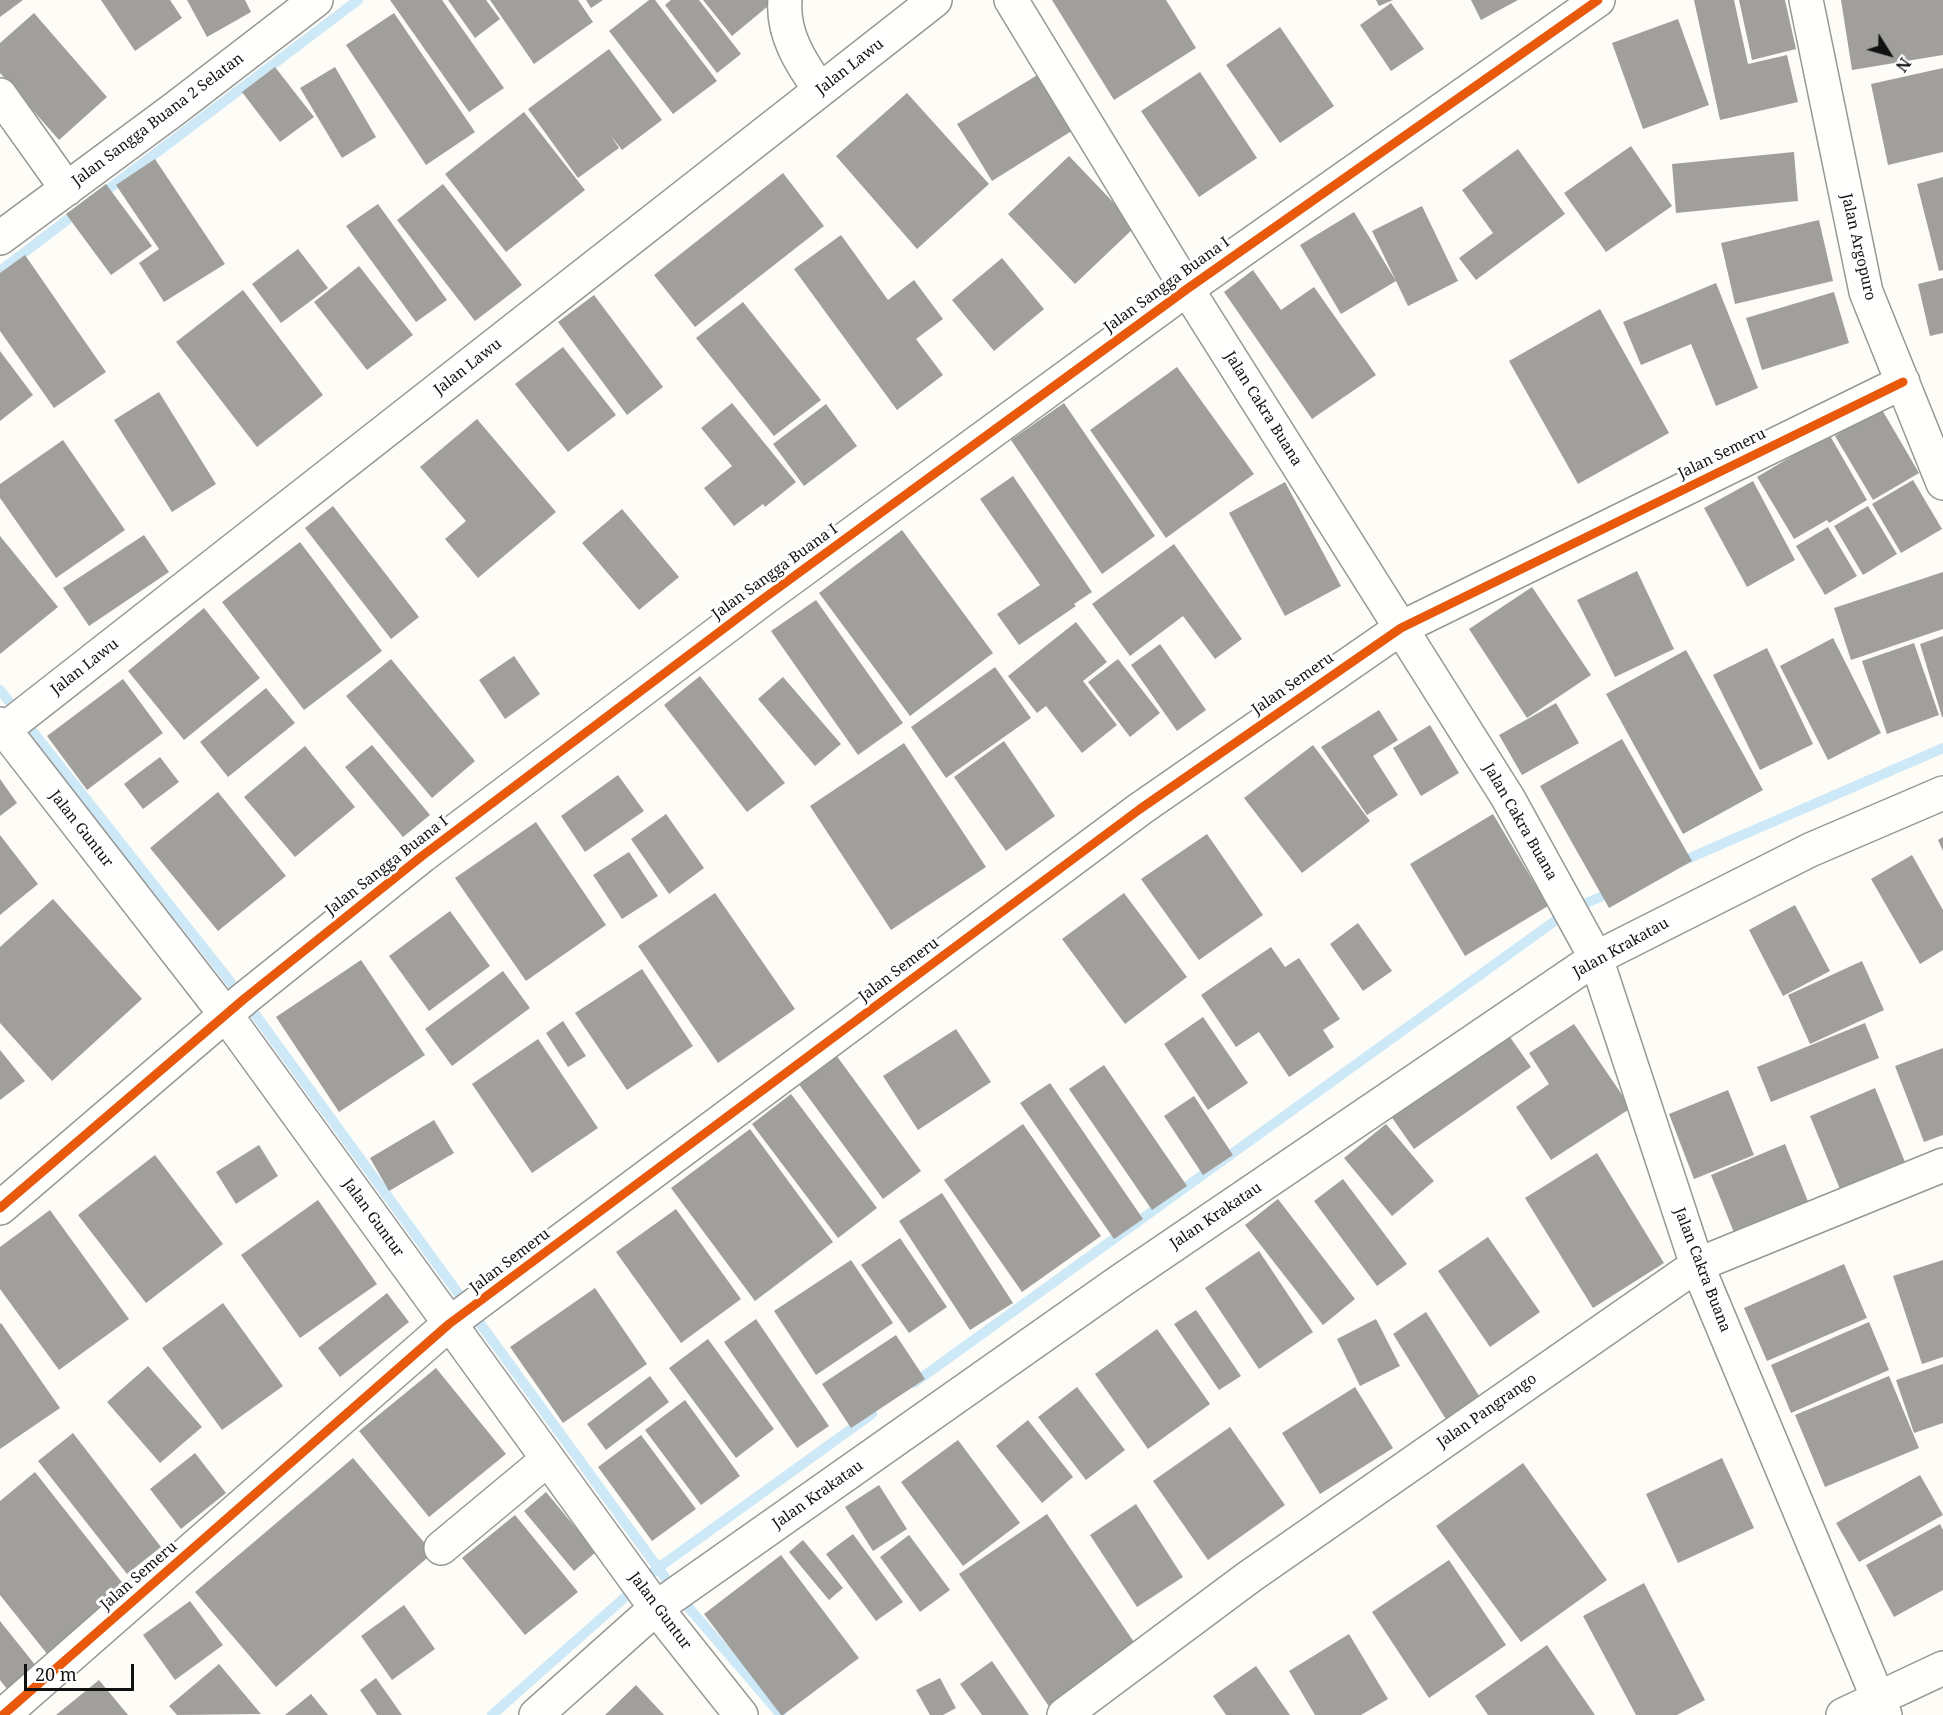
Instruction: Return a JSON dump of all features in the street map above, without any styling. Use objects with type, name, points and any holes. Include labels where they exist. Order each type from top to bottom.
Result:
[{"type":"street","name":"Jalan Sangga Buana 2 Selatan","points":[[0,238],[173,110],[316,0]]},
{"type":"street","points":[[785,0],[783,17],[790,38],[808,73],[820,90]]},
{"type":"street","name":"Jalan Lawu","points":[[1,729],[935,0]]},
{"type":"street","name":"Jalan Cakra Buana","points":[[1011,0],[1187,288],[1508,798],[1596,958],[1697,1265],[1881,1706]]},
{"type":"street","name":"Jalan Sangga Buana I","points":[[0,1208],[226,1015],[441,841],[763,598],[1187,288],[1598,0]]},
{"type":"street","name":"Jalan Argopuro","points":[[1806,0],[1866,292],[1943,483]]},
{"type":"street","points":[[0,94],[67,189]]},
{"type":"street","name":"Jalan Semeru","points":[[3,1715],[449,1324],[1140,809],[1401,628],[1902,382]]},
{"type":"street","name":"Jalan Guntur","points":[[1,729],[226,1015],[656,1608],[741,1715]]},
{"type":"street","name":"Jalan Krakatau","points":[[536,1715],[656,1608],[1119,1282],[1596,958],[1810,850],[1943,793]]},
{"type":"street","name":"Jalan Pangrango","points":[[1064,1715],[1249,1577],[1697,1265],[1943,1165]]},
{"type":"street","points":[[441,1548],[548,1459]]},
{"type":"street","points":[[1843,1715],[1881,1706],[1943,1668]]},
{"type":"building","points":[[0,0],[23,0],[0,17]]},
{"type":"building","points":[[101,0],[170,0],[182,18],[135,51]]},
{"type":"building","points":[[187,0],[245,0],[251,12],[207,37]]},
{"type":"building","points":[[390,0],[442,0],[504,88],[469,112]]},
{"type":"building","points":[[448,0],[486,0],[500,19],[475,38]]},
{"type":"building","points":[[490,0],[578,0],[593,22],[534,64]]},
{"type":"building","points":[[586,0],[603,0],[591,8]]},
{"type":"building","points":[[649,0],[655,0],[717,81],[673,114],[609,31]]},
{"type":"building","points":[[671,0],[699,0],[741,54],[717,73],[665,5]]},
{"type":"building","points":[[703,0],[771,0],[773,2],[732,36]]},
{"type":"building","points":[[1052,0],[1166,0],[1196,48],[1114,100]]},
{"type":"building","points":[[1376,0],[1393,0],[1379,6]]},
{"type":"building","points":[[1471,0],[1518,0],[1481,20]]},
{"type":"building","points":[[1694,0],[1734,0],[1748,64],[1787,55],[1798,102],[1720,120]]},
{"type":"building","points":[[1739,0],[1785,0],[1796,49],[1752,60]]},
{"type":"building","points":[[1841,0],[1943,0],[1943,55],[1852,70]]},
{"type":"building","points":[[1391,3],[1424,49],[1391,71],[1360,25]]},
{"type":"building","points":[[34,13],[107,97],[59,140],[0,73],[0,43]]},
{"type":"building","points":[[394,13],[475,132],[426,165],[346,45]]},
{"type":"building","points":[[1678,19],[1709,105],[1643,129],[1612,43]]},
{"type":"building","points":[[1280,27],[1334,106],[1280,143],[1226,65]]},
{"type":"building","points":[[609,49],[662,120],[622,150],[611,136],[619,148],[578,178],[528,109]]},
{"type":"building","points":[[275,67],[314,117],[280,142],[242,92]]},
{"type":"building","points":[[335,67],[376,137],[342,158],[300,88]]},
{"type":"building","points":[[1943,68],[1943,152],[1888,165],[1871,84]]},
{"type":"building","points":[[1044,71],[1078,127],[992,181],[957,124]]},
{"type":"building","points":[[1200,72],[1257,158],[1199,197],[1141,111]]},
{"type":"building","points":[[907,93],[989,184],[917,249],[836,156]]},
{"type":"building","points":[[524,112],[585,190],[506,252],[445,174]]},
{"type":"building","points":[[1631,146],[1672,206],[1606,252],[1564,193]]},
{"type":"building","points":[[1518,149],[1565,214],[1476,280],[1459,258],[1493,233],[1462,190]]},
{"type":"building","points":[[1794,152],[1798,201],[1676,213],[1672,164]]},
{"type":"building","points":[[1069,156],[1136,226],[1075,284],[1008,214]]},
{"type":"building","points":[[155,159],[225,264],[164,302],[139,263],[159,249],[116,185]]},
{"type":"building","points":[[783,173],[824,226],[695,327],[654,275]]},
{"type":"building","points":[[1943,177],[1943,270],[1939,271],[1917,184]]},
{"type":"building","points":[[106,184],[152,246],[111,275],[66,214]]},
{"type":"building","points":[[443,184],[522,285],[475,321],[397,220]]},
{"type":"building","points":[[378,204],[447,300],[416,322],[346,226]]},
{"type":"building","points":[[1422,206],[1458,281],[1408,306],[1372,231]]},
{"type":"building","points":[[1354,212],[1396,281],[1341,314],[1300,245]]},
{"type":"building","points":[[1819,220],[1833,281],[1735,304],[1721,243]]},
{"type":"building","points":[[841,235],[888,300],[914,280],[943,319],[916,339],[943,375],[897,410],[794,269]]},
{"type":"building","points":[[298,249],[328,288],[281,323],[252,284]]},
{"type":"building","points":[[25,255],[106,372],[54,408],[0,331],[0,273]]},
{"type":"building","points":[[1002,258],[1044,309],[994,351],[952,300]]},
{"type":"building","points":[[359,266],[413,335],[367,370],[314,302]]},
{"type":"building","points":[[1253,270],[1281,310],[1314,287],[1376,375],[1312,419],[1224,292]]},
{"type":"building","points":[[1943,278],[1943,333],[1930,336],[1918,284]]},
{"type":"building","points":[[1716,283],[1758,388],[1716,406],[1691,344],[1641,365],[1623,322]]},
{"type":"building","points":[[243,290],[323,395],[257,447],[176,342]]},
{"type":"building","points":[[1834,292],[1849,343],[1762,370],[1746,318]]},
{"type":"building","points":[[594,295],[663,387],[627,415],[558,322]]},
{"type":"building","points":[[743,302],[821,400],[774,436],[696,338]]},
{"type":"building","points":[[1600,309],[1669,433],[1578,484],[1509,361]]},
{"type":"building","points":[[563,347],[616,415],[568,452],[515,384]]},
{"type":"building","points":[[0,351],[33,395],[0,421]]},
{"type":"building","points":[[1177,367],[1254,474],[1166,538],[1090,430]]},
{"type":"building","points":[[159,392],[216,484],[172,512],[114,420]]},
{"type":"building","points":[[732,403],[796,482],[765,507],[763,504],[734,526],[704,488],[732,466],[701,428]]},
{"type":"building","points":[[1064,403],[1155,536],[1102,574],[1011,440]]},
{"type":"building","points":[[826,404],[857,446],[804,486],[773,444]]},
{"type":"building","points":[[1881,408],[1919,473],[1873,500],[1835,436]]},
{"type":"building","points":[[477,419],[556,512],[478,578],[445,539],[466,521],[420,467]]},
{"type":"building","points":[[1829,434],[1867,500],[1829,523],[1827,520],[1794,539],[1757,477]]},
{"type":"building","points":[[63,440],[125,530],[56,578],[0,498],[0,484]]},
{"type":"building","points":[[1013,476],[1092,592],[1074,604],[1076,606],[1019,645],[997,614],[1040,585],[980,499]]},
{"type":"building","points":[[1913,480],[1942,529],[1901,553],[1872,504]]},
{"type":"building","points":[[1753,481],[1795,560],[1747,587],[1704,508]]},
{"type":"building","points":[[1285,482],[1341,586],[1285,616],[1229,513]]},
{"type":"building","points":[[333,506],[419,617],[391,639],[305,528]]},
{"type":"building","points":[[1868,506],[1897,554],[1863,575],[1834,526]]},
{"type":"building","points":[[622,509],[679,577],[639,610],[582,543]]},
{"type":"building","points":[[1828,527],[1857,576],[1825,595],[1796,546]]},
{"type":"building","points":[[902,530],[993,653],[910,716],[819,593]]},
{"type":"building","points":[[144,535],[169,572],[89,626],[63,588]]},
{"type":"building","points":[[0,536],[58,607],[0,654]]},
{"type":"building","points":[[300,542],[382,651],[304,710],[222,602]]},
{"type":"building","points":[[1174,544],[1242,639],[1215,659],[1183,616],[1130,656],[1092,604]]},
{"type":"building","points":[[1637,571],[1674,649],[1615,677],[1577,600]]},
{"type":"building","points":[[1943,572],[1943,629],[1851,660],[1834,608]]},
{"type":"building","points":[[1532,587],[1591,675],[1527,718],[1469,629]]},
{"type":"building","points":[[816,600],[903,723],[858,755],[771,631]]},
{"type":"building","points":[[204,608],[260,678],[184,740],[128,671]]},
{"type":"building","points":[[1076,622],[1107,662],[1083,681],[1117,725],[1082,753],[1046,706],[1037,713],[1008,676]]},
{"type":"building","points":[[1943,636],[1943,717],[1942,717],[1920,644]]},
{"type":"building","points":[[1833,638],[1881,733],[1828,760],[1780,666]]},
{"type":"building","points":[[1914,643],[1939,715],[1887,734],[1862,661]]},
{"type":"building","points":[[1160,644],[1206,710],[1177,731],[1131,665]]},
{"type":"building","points":[[1767,648],[1813,744],[1760,770],[1713,675]]},
{"type":"building","points":[[1686,650],[1763,790],[1683,834],[1606,694]]},
{"type":"building","points":[[514,656],[540,694],[505,719],[479,680]]},
{"type":"building","points":[[391,659],[475,761],[432,798],[346,696]]},
{"type":"building","points":[[1118,659],[1160,713],[1130,737],[1088,682]]},
{"type":"building","points":[[995,667],[1031,718],[946,778],[911,727]]},
{"type":"building","points":[[700,676],[785,783],[747,812],[664,705]]},
{"type":"building","points":[[783,677],[841,744],[815,766],[758,699]]},
{"type":"building","points":[[123,679],[163,733],[87,790],[47,736]]},
{"type":"building","points":[[266,688],[295,723],[228,777],[200,742]]},
{"type":"building","points":[[1556,703],[1579,743],[1522,775],[1499,735]]},
{"type":"building","points":[[1379,710],[1398,740],[1373,756],[1398,795],[1367,815],[1321,747]]},
{"type":"building","points":[[1430,725],[1459,773],[1421,796],[1393,748]]},
{"type":"building","points":[[1622,739],[1692,861],[1609,908],[1540,786]]},
{"type":"building","points":[[1004,741],[1055,816],[1006,851],[954,777]]},
{"type":"building","points":[[904,743],[986,867],[891,930],[810,806]]},
{"type":"building","points":[[372,745],[430,815],[403,837],[345,767]]},
{"type":"building","points":[[1313,745],[1370,821],[1302,873],[1244,798]]},
{"type":"building","points":[[305,746],[355,807],[295,857],[244,797]]},
{"type":"building","points":[[160,757],[179,782],[143,809],[124,784]]},
{"type":"building","points":[[618,775],[644,811],[585,852],[561,816]]},
{"type":"building","points":[[0,779],[17,803],[0,816]]},
{"type":"building","points":[[218,792],[286,876],[218,931],[150,848]]},
{"type":"building","points":[[666,814],[704,868],[669,894],[631,839]]},
{"type":"building","points":[[1493,814],[1548,906],[1465,956],[1410,864]]},
{"type":"building","points":[[536,822],[606,925],[526,981],[455,878]]},
{"type":"building","points":[[1207,834],[1263,915],[1199,960],[1141,879]]},
{"type":"building","points":[[0,835],[38,884],[0,915]]},
{"type":"building","points":[[1943,837],[1943,851],[1938,840]]},
{"type":"building","points":[[629,852],[658,896],[622,919],[593,875]]},
{"type":"building","points":[[1912,855],[1943,910],[1943,950],[1920,964],[1871,879]]},
{"type":"building","points":[[715,893],[795,1009],[718,1063],[638,946]]},
{"type":"building","points":[[1124,893],[1187,977],[1125,1024],[1062,939]]},
{"type":"building","points":[[53,899],[142,999],[52,1081],[0,1023],[0,947]]},
{"type":"building","points":[[1795,905],[1830,971],[1783,996],[1749,930]]},
{"type":"building","points":[[450,911],[490,966],[429,1011],[389,956]]},
{"type":"building","points":[[1358,923],[1392,971],[1363,991],[1330,944]]},
{"type":"building","points":[[1271,947],[1285,967],[1299,958],[1340,1019],[1323,1030],[1334,1047],[1289,1077],[1259,1032],[1236,1047],[1201,995]]},
{"type":"building","points":[[361,960],[425,1055],[339,1112],[276,1017]]},
{"type":"building","points":[[1862,961],[1884,1010],[1810,1044],[1788,995]]},
{"type":"building","points":[[642,969],[693,1046],[627,1090],[575,1013]]},
{"type":"building","points":[[503,971],[530,1008],[452,1066],[425,1029]]},
{"type":"building","points":[[1203,1017],[1248,1083],[1208,1110],[1164,1044]]},
{"type":"building","points":[[563,1021],[586,1056],[568,1067],[546,1033]]},
{"type":"building","points":[[1865,1023],[1879,1058],[1771,1102],[1757,1067]]},
{"type":"building","points":[[1574,1024],[1631,1108],[1551,1160],[1516,1107],[1549,1084],[1529,1053]]},
{"type":"building","points":[[956,1029],[991,1082],[918,1130],[883,1076]]},
{"type":"building","points":[[1505,1030],[1531,1067],[1414,1149],[1388,1112]]},
{"type":"building","points":[[538,1039],[598,1128],[532,1173],[472,1084]]},
{"type":"building","points":[[1943,1048],[1943,1135],[1924,1142],[1895,1066]]},
{"type":"building","points":[[0,1050],[25,1081],[0,1100]]},
{"type":"building","points":[[836,1055],[921,1171],[883,1199],[798,1083]]},
{"type":"building","points":[[1104,1065],[1187,1186],[1152,1210],[1069,1089]]},
{"type":"building","points":[[1050,1083],[1143,1219],[1114,1239],[1020,1103]]},
{"type":"building","points":[[1875,1088],[1907,1167],[1842,1194],[1810,1116]]},
{"type":"building","points":[[1728,1090],[1754,1155],[1694,1179],[1669,1114]]},
{"type":"building","points":[[791,1094],[877,1208],[838,1238],[752,1124]]},
{"type":"building","points":[[1194,1096],[1233,1155],[1203,1175],[1164,1116]]},
{"type":"building","points":[[434,1120],[454,1153],[389,1191],[370,1158]]},
{"type":"building","points":[[1023,1124],[1101,1236],[1022,1292],[944,1180]]},
{"type":"building","points":[[1386,1124],[1434,1181],[1392,1216],[1344,1158]]},
{"type":"building","points":[[750,1129],[833,1242],[755,1301],[671,1188]]},
{"type":"building","points":[[1785,1144],[1811,1209],[1737,1240],[1711,1175]]},
{"type":"building","points":[[259,1145],[278,1176],[236,1204],[216,1172]]},
{"type":"building","points":[[1597,1153],[1664,1263],[1593,1308],[1525,1198]]},
{"type":"building","points":[[155,1155],[223,1244],[146,1303],[78,1215]]},
{"type":"building","points":[[1343,1179],[1407,1264],[1377,1286],[1314,1201]]},
{"type":"building","points":[[942,1193],[1013,1303],[970,1330],[899,1221]]},
{"type":"building","points":[[1278,1199],[1355,1299],[1323,1325],[1245,1225]]},
{"type":"building","points":[[318,1200],[377,1284],[300,1338],[241,1255]]},
{"type":"building","points":[[676,1209],[741,1299],[681,1343],[616,1252]]},
{"type":"building","points":[[50,1210],[129,1319],[59,1370],[0,1289],[0,1247]]},
{"type":"building","points":[[1488,1237],[1540,1312],[1490,1347],[1438,1271]]},
{"type":"building","points":[[900,1238],[947,1307],[909,1333],[861,1265]]},
{"type":"building","points":[[1259,1251],[1313,1332],[1259,1369],[1205,1288]]},
{"type":"building","points":[[851,1260],[893,1323],[816,1375],[774,1311]]},
{"type":"building","points":[[1943,1260],[1943,1357],[1922,1364],[1893,1276]]},
{"type":"building","points":[[1844,1264],[1867,1318],[1767,1361],[1744,1308]]},
{"type":"building","points":[[595,1288],[647,1364],[563,1423],[510,1347]]},
{"type":"building","points":[[387,1293],[409,1322],[340,1377],[318,1348]]},
{"type":"building","points":[[223,1303],[283,1386],[222,1430],[162,1348]]},
{"type":"building","points":[[1196,1310],[1241,1376],[1219,1390],[1174,1324]]},
{"type":"building","points":[[1426,1312],[1481,1399],[1447,1421],[1393,1334]]},
{"type":"building","points":[[756,1319],[829,1426],[797,1448],[724,1342]]},
{"type":"building","points":[[1376,1319],[1400,1366],[1360,1386],[1337,1339]]},
{"type":"building","points":[[1869,1322],[1889,1370],[1791,1413],[1771,1365]]},
{"type":"building","points":[[0,1324],[60,1408],[0,1449]]},
{"type":"building","points":[[1157,1329],[1210,1404],[1148,1449],[1095,1374]]},
{"type":"building","points":[[896,1335],[925,1379],[851,1428],[822,1384]]},
{"type":"building","points":[[708,1339],[774,1429],[736,1458],[669,1368]]},
{"type":"building","points":[[1943,1364],[1943,1423],[1914,1433],[1896,1380]]},
{"type":"building","points":[[148,1366],[202,1427],[160,1463],[107,1402]]},
{"type":"building","points":[[436,1368],[506,1454],[429,1517],[359,1431]]},
{"type":"building","points":[[650,1376],[669,1402],[606,1450],[587,1424]]},
{"type":"building","points":[[1889,1376],[1919,1448],[1825,1487],[1795,1415]]},
{"type":"building","points":[[1077,1387],[1125,1450],[1086,1480],[1038,1417]]},
{"type":"building","points":[[1355,1387],[1393,1448],[1320,1494],[1282,1433]]},
{"type":"building","points":[[685,1400],[740,1476],[701,1505],[645,1430]]},
{"type":"building","points":[[1028,1420],[1073,1477],[1042,1503],[996,1446]]},
{"type":"building","points":[[1230,1427],[1285,1505],[1208,1560],[1153,1481]]},
{"type":"building","points":[[73,1433],[161,1547],[127,1574],[38,1461]]},
{"type":"building","points":[[641,1435],[696,1509],[652,1541],[598,1467]]},
{"type":"building","points":[[958,1440],[1020,1523],[963,1566],[901,1482]]},
{"type":"building","points":[[195,1453],[226,1493],[181,1529],[150,1489]]},
{"type":"building","points":[[353,1458],[433,1553],[276,1687],[195,1592]]},
{"type":"building","points":[[1722,1458],[1754,1528],[1678,1563],[1646,1494]]},
{"type":"building","points":[[1523,1463],[1607,1580],[1521,1642],[1436,1526]]},
{"type":"building","points":[[35,1472],[128,1590],[48,1655],[0,1595],[0,1501]]},
{"type":"building","points":[[1920,1475],[1943,1515],[1859,1562],[1836,1523]]},
{"type":"building","points":[[879,1485],[907,1529],[873,1551],[845,1507]]},
{"type":"building","points":[[546,1492],[596,1552],[574,1571],[524,1511]]},
{"type":"building","points":[[1136,1504],[1183,1577],[1137,1607],[1090,1535]]},
{"type":"building","points":[[1047,1514],[1138,1648],[1050,1708],[959,1574]]},
{"type":"building","points":[[515,1515],[578,1592],[525,1635],[462,1558]]},
{"type":"building","points":[[1940,1524],[1943,1530],[1943,1590],[1894,1617],[1866,1565]]},
{"type":"building","points":[[853,1534],[903,1602],[876,1621],[826,1554]]},
{"type":"building","points":[[909,1535],[950,1590],[920,1612],[880,1557]]},
{"type":"building","points":[[803,1540],[843,1588],[829,1600],[789,1552]]},
{"type":"building","points":[[781,1555],[859,1658],[783,1715],[704,1614]]},
{"type":"building","points":[[1449,1560],[1506,1645],[1429,1698],[1372,1612]]},
{"type":"building","points":[[1644,1583],[1705,1700],[1677,1715],[1636,1715],[1583,1616]]},
{"type":"building","points":[[190,1601],[223,1645],[175,1680],[143,1635]]},
{"type":"building","points":[[404,1605],[435,1649],[392,1680],[361,1636]]},
{"type":"building","points":[[0,1621],[36,1666],[7,1689],[0,1680]]},
{"type":"building","points":[[1349,1634],[1388,1699],[1361,1715],[1315,1715],[1289,1671]]},
{"type":"building","points":[[1547,1645],[1595,1715],[1488,1715],[1475,1696]]},
{"type":"building","points":[[992,1661],[1029,1715],[982,1715],[960,1684]]},
{"type":"building","points":[[219,1664],[261,1714],[177,1715],[169,1706]]},
{"type":"building","points":[[1256,1666],[1290,1715],[1226,1715],[1213,1696]]},
{"type":"building","points":[[376,1678],[402,1715],[377,1715],[360,1690]]},
{"type":"building","points":[[940,1678],[956,1708],[943,1715],[930,1715],[916,1690]]},
{"type":"building","points":[[99,1680],[128,1715],[56,1715]]},
{"type":"building","points":[[636,1685],[664,1715],[605,1715]]},
{"type":"building","points":[[311,1694],[328,1715],[285,1715]]},
{"type":"waterway","points":[[98,197],[358,0]]},
{"type":"waterway","points":[[0,271],[80,210]]},
{"type":"waterway","points":[[0,690],[244,999],[677,1594],[781,1715]]},
{"type":"waterway","points":[[1678,863],[1943,748]]},
{"type":"waterway","points":[[914,1383],[1570,910],[1614,891]]},
{"type":"waterway","points":[[492,1715],[658,1568],[872,1414]]},
{"type":"cycle path","points":[[0,1208],[244,999],[422,856],[763,599],[1187,289],[1598,0]]},
{"type":"cycle path","points":[[3,1715],[449,1324],[1140,809],[1401,628],[1903,382]]}]
